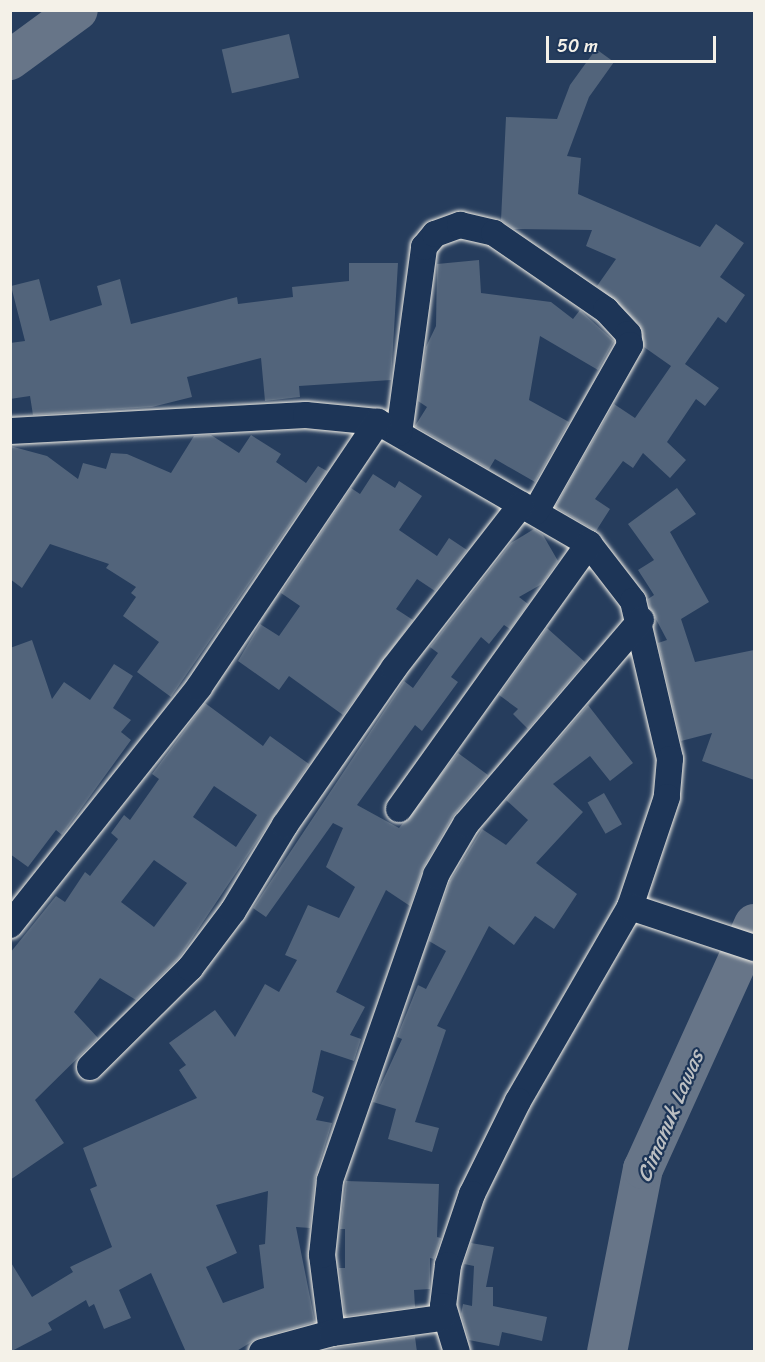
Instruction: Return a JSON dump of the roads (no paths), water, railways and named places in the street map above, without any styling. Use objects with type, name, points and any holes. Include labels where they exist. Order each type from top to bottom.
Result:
[{"type":"street","points":[[10,925],[199,687],[388,428],[424,247],[435,234],[460,225],[494,233],[606,310],[630,345],[529,508],[394,668],[219,930],[150,1011],[90,1067]]},
{"type":"street","points":[[10,431],[306,415],[388,428],[589,544],[620,578],[641,620],[670,759],[667,797],[630,907],[518,1101],[472,1194],[448,1265],[442,1318],[457,1352]]},
{"type":"street","points":[[399,809],[589,544]]},
{"type":"street","points":[[332,1333],[322,1255],[330,1179],[436,875],[466,824],[641,620]]},
{"type":"street","points":[[630,907],[707,935],[754,948]]},
{"type":"street","points":[[262,1352],[332,1333],[442,1318]]},
{"type":"waterway","name":"Cimanuk Lawas","points":[[10,60],[78,10]]},
{"type":"waterway","name":"Cimanuk Lawas","points":[[607,1352],[643,1169],[754,924]]}]
